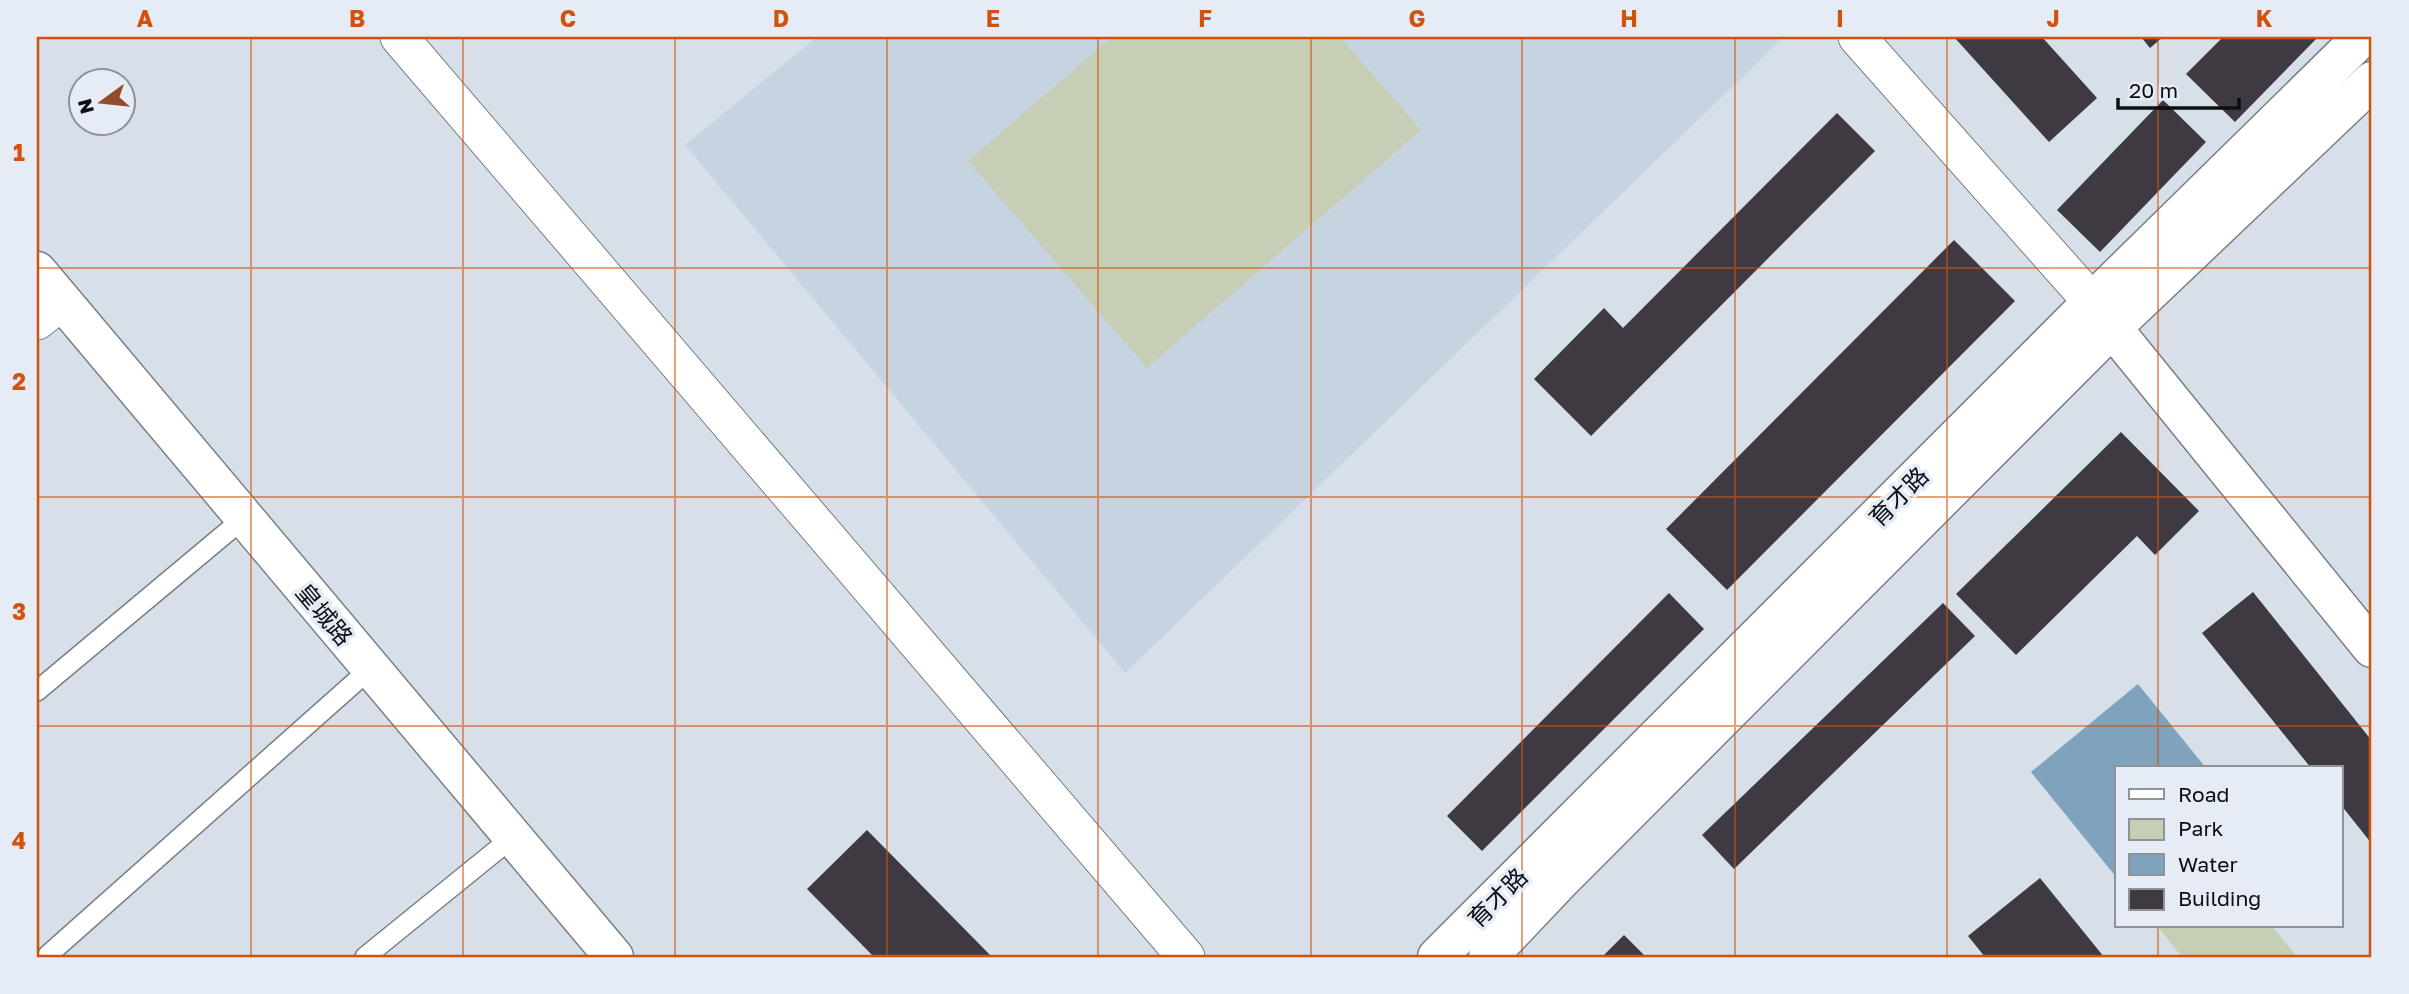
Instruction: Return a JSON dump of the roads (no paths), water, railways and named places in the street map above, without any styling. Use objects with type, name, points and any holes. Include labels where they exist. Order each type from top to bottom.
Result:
[{"type":"street","points":[[399,37],[1186,957]]},
{"type":"street","points":[[1857,37],[2102,315],[2372,649]]},
{"type":"street","name":"育才路","points":[[1437,957],[2102,315],[2362,37]]},
{"type":"street","points":[[1488,957],[2102,315],[2372,81]]},
{"type":"street","name":"皇城路","points":[[37,271],[49,311],[244,518],[614,957]]},
{"type":"lane","points":[[37,691],[244,518]]},
{"type":"lane","points":[[48,955],[371,668]]},
{"type":"lane","points":[[365,957],[513,837]]},
{"type":"water","points":[[2138,684],[2204,766],[2115,766],[2115,876],[2031,772]]}]
